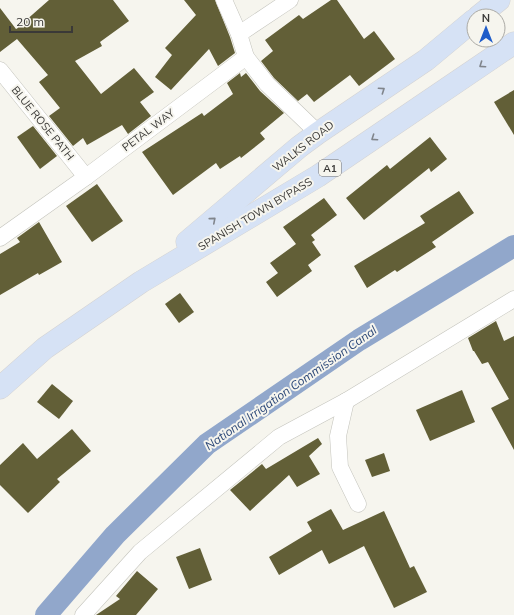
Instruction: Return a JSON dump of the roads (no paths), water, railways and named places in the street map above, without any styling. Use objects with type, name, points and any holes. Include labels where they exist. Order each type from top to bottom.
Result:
[{"type":"main road","points":[[489,8],[499,0]]},
{"type":"main road","name":"WALKS ROAD","points":[[141,282],[299,147],[426,60],[466,27]]},
{"type":"main road","name":"SPANISH TOWN BYPASS","points":[[0,388],[45,348],[141,282],[318,176],[514,43]]},
{"type":"street","points":[[224,0],[239,34],[246,57],[267,84],[318,133]]},
{"type":"street","points":[[239,34],[290,0]]},
{"type":"street","name":"PETAL WAY","points":[[0,238],[86,177],[246,57]]},
{"type":"street","name":"BLUE ROSE PATH","points":[[0,70],[86,177]]},
{"type":"street","points":[[83,615],[140,552],[279,437],[346,401],[514,299]]},
{"type":"street","points":[[346,401],[338,436],[340,467],[358,504]]},
{"type":"waterway","name":"National Irrigation Commission Canal","points":[[46,615],[115,535],[207,444],[359,340],[514,246]]}]
